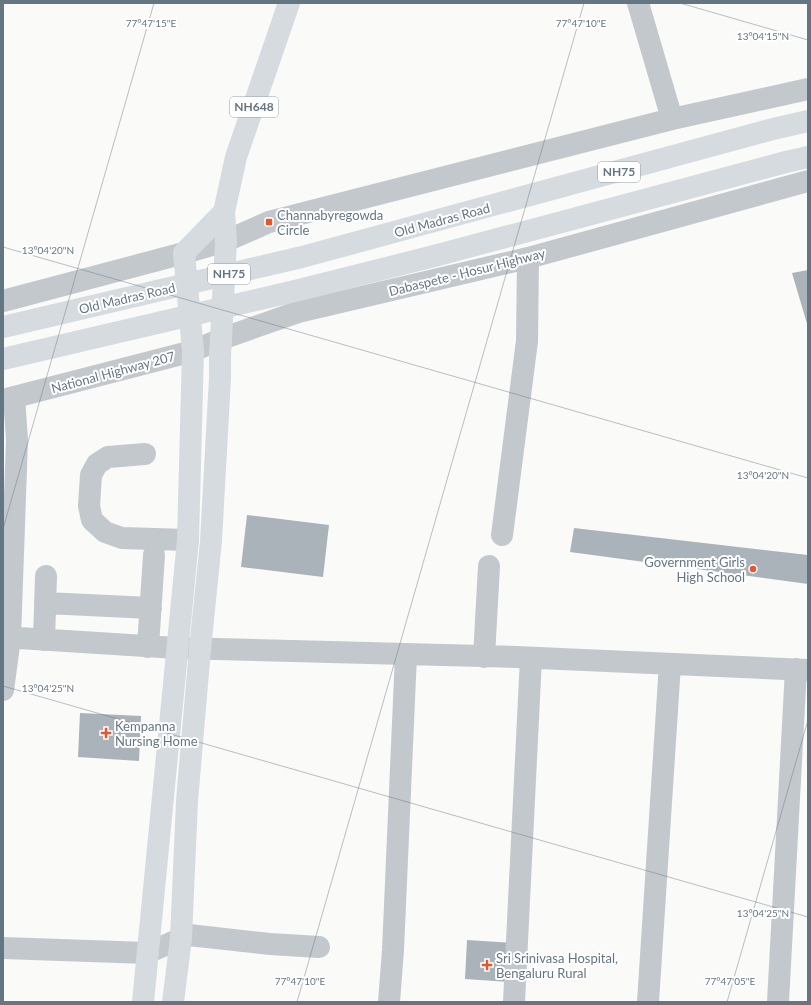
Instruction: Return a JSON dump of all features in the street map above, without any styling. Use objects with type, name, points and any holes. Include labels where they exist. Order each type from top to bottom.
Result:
[{"type":"main road","name":"NH648","points":[[221,339],[226,241],[224,212],[236,157],[289,3]]},
{"type":"main road","name":"Old Madras Road","points":[[3,327],[302,257],[758,133],[808,121]]},
{"type":"main road","name":"NH75","points":[[3,359],[299,290],[438,255],[808,157]]},
{"type":"main road","points":[[143,1002],[188,540],[193,351],[184,253],[224,212]]},
{"type":"main road","points":[[173,1002],[181,938],[187,801],[211,541],[221,339]]},
{"type":"street","points":[[638,3],[672,119]]},
{"type":"street","points":[[3,301],[226,241],[269,222],[672,119],[808,89]]},
{"type":"street","name":"Dabaspete - Hosur Highway","points":[[221,339],[298,312],[528,258],[808,181]]},
{"type":"street","points":[[502,535],[527,341],[528,258]]},
{"type":"street","name":"National Highway 207","points":[[9,399],[193,351],[221,339]]},
{"type":"street","points":[[3,690],[17,440],[9,399]]},
{"type":"street","points":[[144,454],[108,457],[97,464],[91,475],[89,506],[92,520],[105,532],[122,538],[188,540]]},
{"type":"street","points":[[148,646],[154,555]]},
{"type":"street","points":[[484,656],[489,566]]},
{"type":"street","points":[[44,640],[46,576]]},
{"type":"street","points":[[45,603],[151,608]]},
{"type":"street","points":[[7,638],[200,649],[484,656],[802,669],[778,1002]]},
{"type":"street","points":[[389,1002],[394,942],[406,655]]},
{"type":"street","points":[[514,1002],[531,658]]},
{"type":"street","points":[[648,1002],[670,664]]},
{"type":"street","points":[[3,948],[147,953],[189,935],[270,944],[319,947]]},
{"type":"building","points":[[808,270],[808,327],[792,273]]},
{"type":"building","points":[[247,515],[329,525],[323,577],[241,567]]},
{"type":"building","name":"Government Girls High School","points":[[574,528],[808,555],[808,584],[570,552]]},
{"type":"building","points":[[80,713],[141,716],[139,761],[78,757]]},
{"type":"building","points":[[467,940],[513,943],[510,982],[465,979]]},
{"type":"place","name":"Channabyregowda Circle","points":[[269,222]]},
{"type":"place","name":"Government Girls High School","points":[[753,569]]},
{"type":"place","name":"Kempanna Nursing Home","points":[[106,733]]},
{"type":"place","name":"Sri Srinivasa Hospital, Bengaluru Rural","points":[[487,965]]}]
